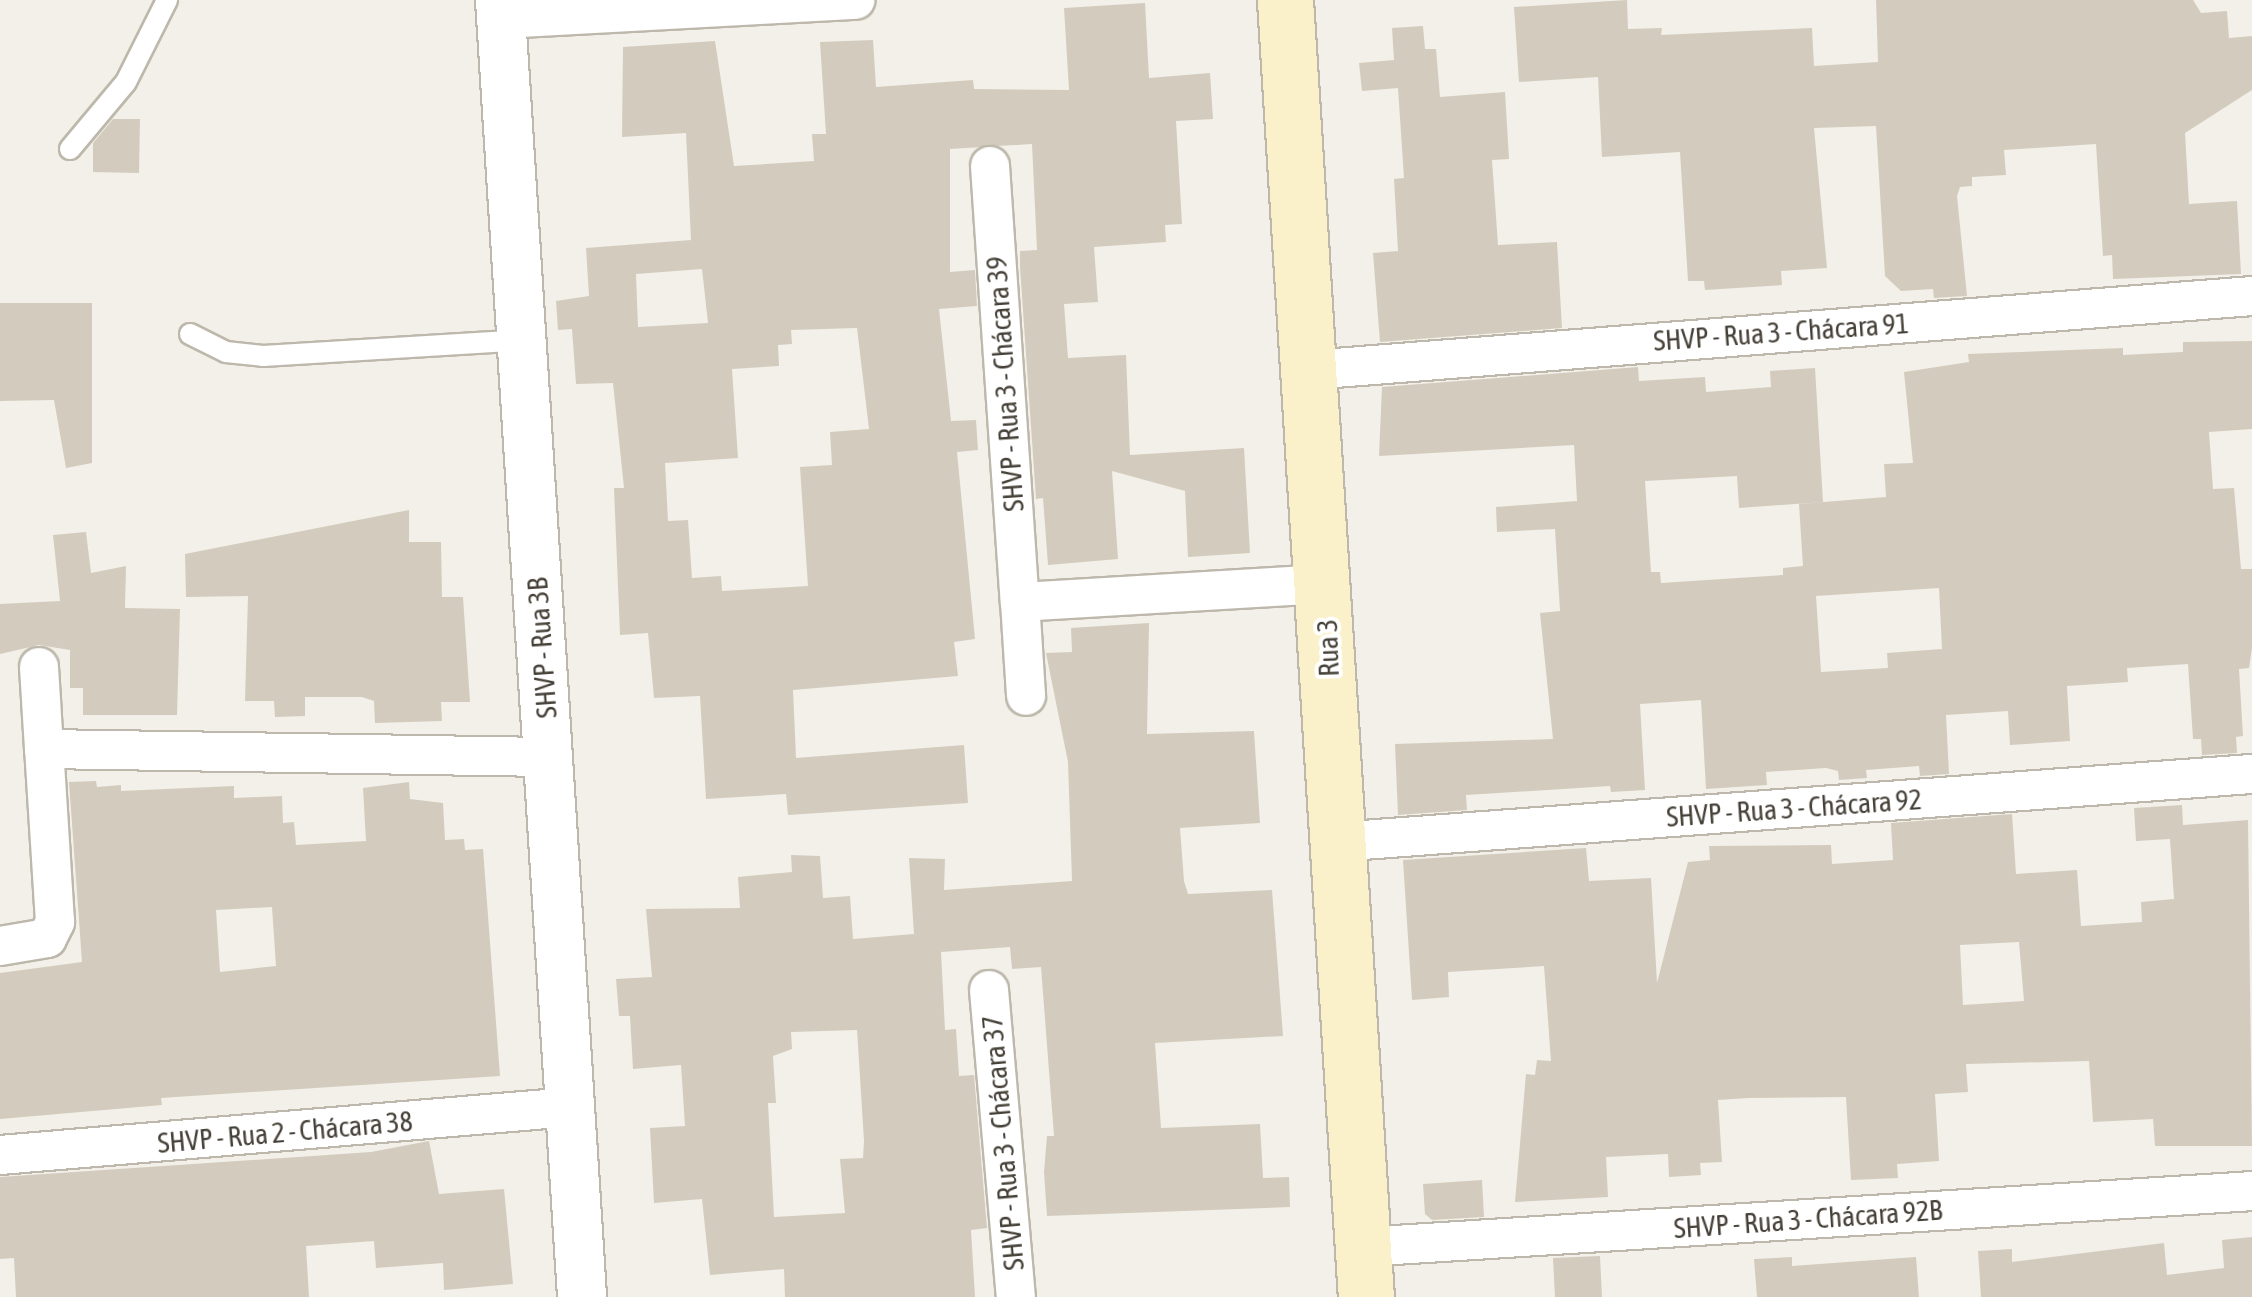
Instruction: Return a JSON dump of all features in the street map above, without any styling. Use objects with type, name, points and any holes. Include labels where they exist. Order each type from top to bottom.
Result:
[{"type":"main road","name":"Rua 3","points":[[1285,0],[1325,584],[1336,842],[1365,1272]]},
{"type":"street","points":[[501,9],[856,0]]},
{"type":"street","name":"SHVP - Rua 3B","points":[[501,9],[582,1297]]},
{"type":"street","name":"SHVP - Rua 3 - Chácara 39","points":[[990,166],[1026,696]]},
{"type":"street","name":"SHVP - Rua 3 - Chácara 91","points":[[1310,370],[2252,296]]},
{"type":"street","points":[[1020,602],[1325,584]]},
{"type":"street","points":[[0,946],[47,938],[54,922],[39,668]]},
{"type":"street","points":[[44,749],[548,757]]},
{"type":"street","name":"SHVP - Rua 3 - Chácara 92","points":[[1336,842],[2252,774]]},
{"type":"street","name":"SHVP - Rua 3 - Chácara 37","points":[[989,990],[1016,1297]]},
{"type":"street","name":"SHVP - Rua 2 - Chácara 38","points":[[0,1155],[570,1108]]},
{"type":"street","name":"SHVP - Rua 3 - Chácara 92B","points":[[1365,1272],[2252,1191]]},
{"type":"lane","points":[[70,149],[126,82],[167,0]]},
{"type":"lane","points":[[190,334],[226,352],[263,356],[522,340]]},
{"type":"building","points":[[1627,0],[1628,29],[1662,28],[1661,35],[1812,28],[1814,66],[1878,62],[1876,0],[2193,0],[2201,13],[2227,11],[2229,38],[2252,36],[2252,90],[2185,133],[2189,204],[2237,201],[2241,274],[2113,279],[2112,255],[2103,256],[2096,144],[2004,150],[2006,175],[1972,177],[1972,186],[1960,187],[1957,196],[1967,296],[1934,298],[1933,289],[1901,291],[1885,276],[1876,126],[1814,128],[1827,268],[1781,271],[1782,285],[1705,290],[1704,281],[1688,281],[1680,152],[1602,157],[1598,77],[1519,82],[1514,7]]},
{"type":"building","points":[[1145,3],[1149,78],[1210,73],[1213,119],[1176,121],[1182,224],[1165,225],[1166,242],[1094,247],[1098,302],[1064,304],[1068,358],[1126,355],[1130,455],[1244,448],[1250,553],[1188,557],[1185,491],[1112,471],[1118,559],[1048,565],[1043,498],[1036,499],[1020,267],[1020,251],[1037,250],[1032,144],[950,149],[950,272],[975,270],[977,306],[939,309],[951,421],[976,420],[978,450],[957,452],[975,639],[954,642],[958,676],[793,690],[796,758],[964,745],[968,803],[788,815],[786,794],[706,799],[700,696],[654,698],[648,633],[620,635],[614,488],[624,488],[613,383],[576,384],[572,329],[558,330],[556,301],[589,296],[586,248],[691,240],[686,133],[622,137],[623,47],[715,41],[734,166],[814,161],[812,134],[826,134],[820,42],[873,40],[876,87],[973,80],[974,89],[1069,90],[1064,8]],"holes":[[[702,269],[708,323],[638,327],[636,274]],[[857,328],[869,429],[830,432],[832,465],[800,467],[808,586],[722,591],[721,576],[692,578],[688,520],[668,521],[665,463],[738,458],[732,369],[779,366],[778,345],[792,344],[791,330]]]},
{"type":"building","points":[[1423,26],[1425,49],[1436,49],[1440,97],[1505,92],[1509,159],[1492,160],[1498,245],[1557,242],[1562,328],[1380,342],[1373,253],[1398,251],[1394,179],[1404,178],[1398,88],[1362,91],[1359,63],[1394,60],[1392,28]]},
{"type":"building","points":[[113,119],[140,119],[139,173],[93,172],[93,143]]},
{"type":"building","points":[[0,303],[92,303],[92,463],[66,468],[54,400],[0,401]]},
{"type":"building","points":[[2252,341],[2252,429],[2209,432],[2213,489],[2234,488],[2241,569],[2252,569],[2252,648],[2249,668],[2239,669],[2243,736],[2236,737],[2237,753],[2202,755],[2201,739],[2193,739],[2188,664],[2127,668],[2128,682],[2067,686],[2070,741],[2010,745],[2008,711],[1946,715],[1949,774],[1920,776],[1919,766],[1866,770],[1867,778],[1839,780],[1838,771],[1826,768],[1766,772],[1767,785],[1706,789],[1701,700],[1640,704],[1645,790],[1611,792],[1610,786],[1466,795],[1467,810],[1398,815],[1395,744],[1553,739],[1540,613],[1560,611],[1555,529],[1497,532],[1496,507],[1577,501],[1574,445],[1379,456],[1382,387],[1638,367],[1639,381],[1705,377],[1706,392],[1771,387],[1770,371],[1815,368],[1823,502],[1739,508],[1737,476],[1645,481],[1651,572],[1660,572],[1661,583],[1783,575],[1783,568],[1803,566],[1799,504],[1886,497],[1884,464],[1913,463],[1904,372],[1969,362],[1968,354],[2123,348],[2123,355],[2183,352],[2183,342]],"holes":[[[1939,588],[1942,649],[1887,653],[1888,668],[1821,672],[1816,596]]]},
{"type":"building","points":[[409,510],[409,542],[441,542],[442,597],[463,597],[470,702],[441,702],[442,721],[375,723],[374,701],[362,697],[305,697],[305,716],[275,717],[274,701],[245,701],[248,596],[186,597],[185,554]]},
{"type":"building","points":[[86,532],[91,573],[126,566],[125,608],[180,609],[177,715],[83,715],[83,688],[70,688],[70,650],[39,645],[0,654],[0,604],[60,601],[53,535]]},
{"type":"building","points":[[1149,623],[1147,734],[1254,731],[1260,823],[1180,828],[1184,881],[1188,894],[1272,890],[1283,1036],[1155,1043],[1161,1128],[1260,1124],[1263,1178],[1289,1177],[1290,1207],[1047,1216],[1047,1136],[1054,1136],[1041,967],[1012,969],[1010,947],[941,952],[945,1030],[956,1029],[959,1076],[974,1075],[987,1228],[971,1230],[975,1297],[785,1297],[784,1269],[710,1275],[702,1199],[654,1203],[650,1128],[685,1126],[681,1065],[633,1069],[630,1016],[619,1016],[616,979],[652,977],[646,909],[740,908],[738,877],[792,872],[791,855],[820,856],[823,898],[850,896],[853,939],[914,934],[909,858],[945,859],[944,890],[1072,881],[1068,762],[1046,653],[1072,652],[1071,628]],"holes":[[[857,1030],[863,1158],[840,1159],[845,1213],[774,1217],[768,1103],[776,1103],[773,1056],[792,1049],[791,1032]]]},
{"type":"building","points":[[96,781],[97,787],[121,785],[121,791],[234,786],[234,798],[282,796],[283,823],[294,822],[296,845],[366,841],[363,788],[409,782],[410,799],[443,803],[445,840],[464,839],[465,850],[483,849],[500,1076],[161,1098],[162,1105],[0,1119],[0,973],[82,962],[69,782]],"holes":[[[272,907],[276,966],[220,972],[216,910]]]},
{"type":"building","points":[[2182,805],[2183,825],[2248,820],[2252,1146],[2155,1146],[2153,1119],[2093,1122],[2089,1061],[1966,1064],[1968,1092],[1935,1094],[1939,1161],[1897,1164],[1898,1178],[1851,1180],[1846,1097],[1748,1098],[1718,1100],[1722,1162],[1700,1163],[1701,1175],[1669,1177],[1668,1154],[1606,1157],[1608,1197],[1515,1202],[1526,1074],[1535,1075],[1537,1060],[1551,1061],[1544,966],[1448,972],[1449,997],[1412,1000],[1403,860],[1586,848],[1589,881],[1651,878],[1657,983],[1688,862],[1710,860],[1709,846],[1831,845],[1832,864],[1893,860],[1891,823],[2012,814],[2016,874],[2077,870],[2081,926],[2142,922],[2141,902],[2174,899],[2170,839],[2136,841],[2134,808]],"holes":[[[2019,942],[2024,1001],[1963,1005],[1960,945]]]},
{"type":"building","points":[[429,1141],[439,1194],[504,1189],[513,1284],[444,1290],[443,1263],[376,1268],[374,1241],[306,1246],[309,1297],[16,1297],[14,1258],[0,1259],[0,1177],[371,1152]]},
{"type":"building","points":[[1482,1180],[1484,1217],[1432,1220],[1425,1214],[1423,1184]]},
{"type":"building","points":[[2252,1237],[2252,1297],[1981,1297],[1978,1251],[2012,1249],[2012,1262],[2164,1243],[2167,1275],[2224,1268],[2222,1240]]},
{"type":"building","points":[[1600,1256],[1602,1297],[1555,1297],[1553,1258]]},
{"type":"building","points":[[1792,1257],[1792,1266],[1916,1257],[1919,1297],[1757,1297],[1754,1259]]}]
